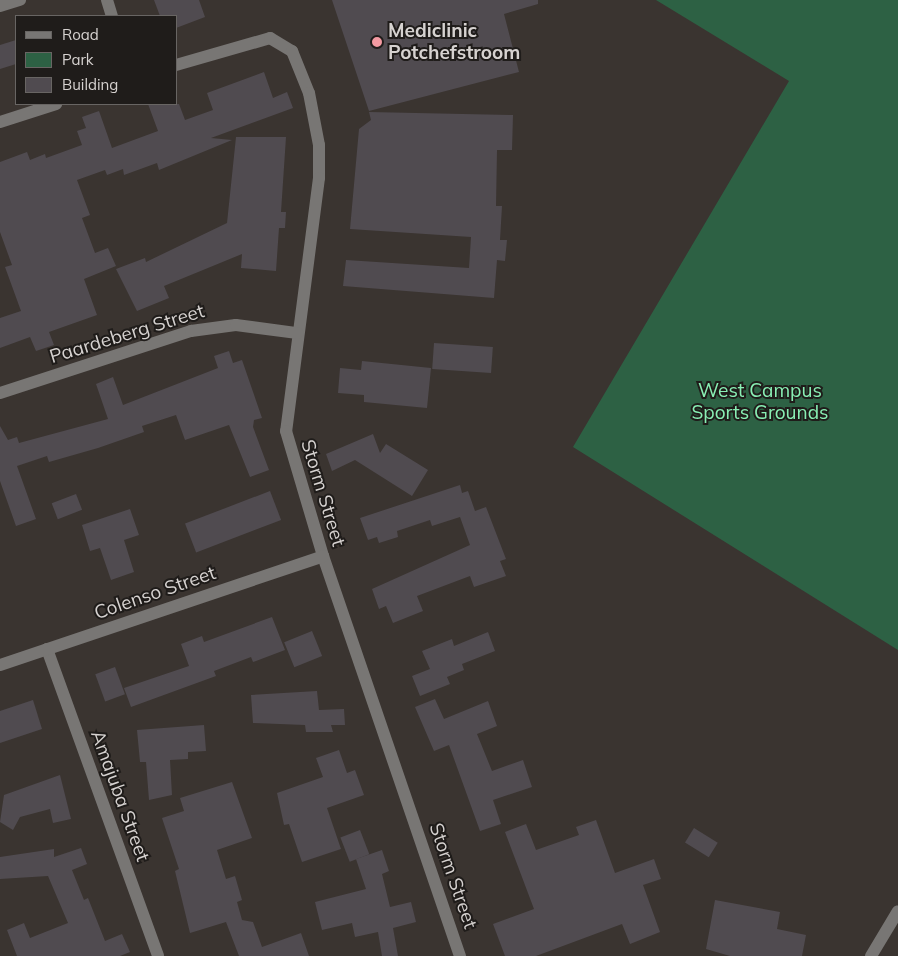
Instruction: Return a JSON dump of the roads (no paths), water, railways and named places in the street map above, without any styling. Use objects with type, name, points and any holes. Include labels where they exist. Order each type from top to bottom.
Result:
[{"type":"street","points":[[0,6],[20,0]]},
{"type":"street","points":[[107,0],[112,15]]},
{"type":"street","name":"Storm Street","points":[[178,64],[270,38],[292,51],[310,94],[319,145],[286,431],[323,556],[460,956]]},
{"type":"street","points":[[0,122],[53,105]]},
{"type":"street","name":"Paardeberg Street","points":[[0,393],[191,331],[236,325],[297,333]]},
{"type":"street","name":"Colenso Street","points":[[0,665],[323,556]]},
{"type":"street","name":"Amajuba Street","points":[[47,649],[158,956]]},
{"type":"street","points":[[871,956],[898,911]]},
{"type":"place","name":"Mediclinic Potchefstroom","points":[[377,42]]},
{"type":"park label","name":"West Campus Sports Grounds","points":[[760,402]]}]
